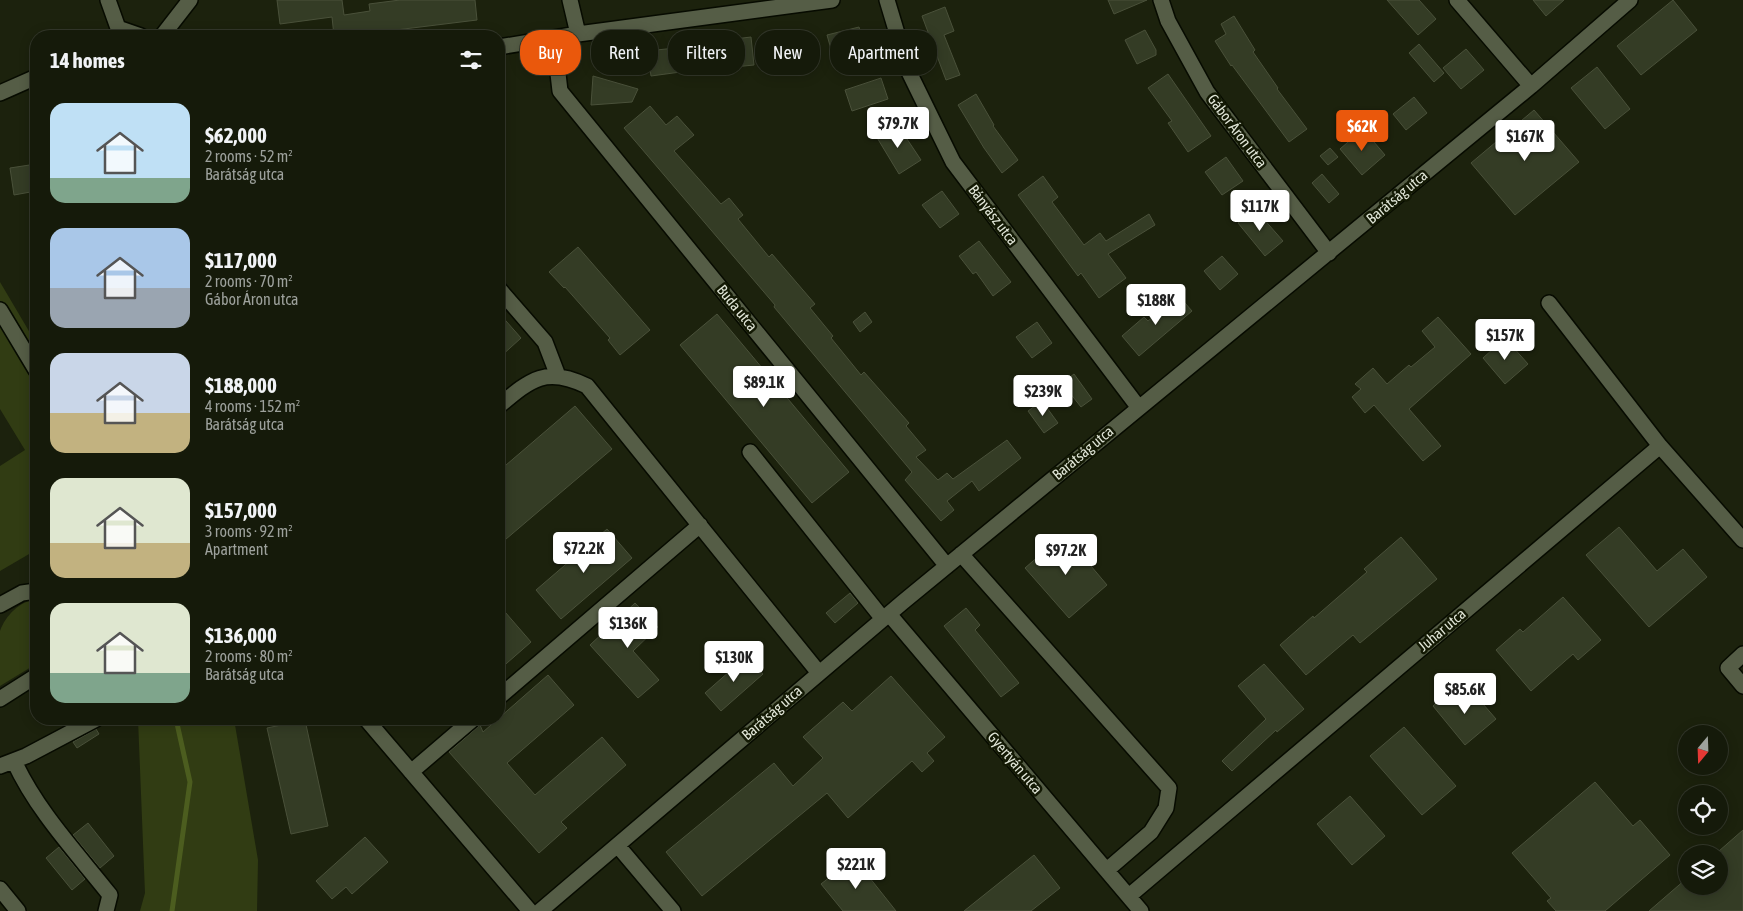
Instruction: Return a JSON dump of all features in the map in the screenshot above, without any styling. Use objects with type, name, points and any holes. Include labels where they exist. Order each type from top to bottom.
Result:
[{"type":"street","points":[[108,0],[114,30]]},
{"type":"street","points":[[167,30],[190,0]]},
{"type":"street","points":[[570,0],[577,30]]},
{"type":"street","points":[[581,34],[832,0]]},
{"type":"street","name":"Bányász utca","points":[[887,0],[908,70],[953,162],[1138,408]]},
{"type":"street","name":"Gábor Áron utca","points":[[1161,0],[1168,21],[1207,92],[1329,253]]},
{"type":"street","points":[[1457,0],[1531,86]]},
{"type":"street","name":"Barátság utca","points":[[540,911],[961,554],[1531,86],[1630,0]]},
{"type":"street","points":[[505,46],[520,44]]},
{"type":"street","name":"Buda utca","points":[[558,75],[560,92],[947,566]]},
{"type":"street","points":[[0,93],[30,80]]},
{"type":"street","points":[[505,296],[544,342],[558,376]]},
{"type":"street","points":[[1549,303],[1660,446],[1743,540]]},
{"type":"street","points":[[0,310],[30,360]]},
{"type":"street","points":[[505,401],[525,384],[540,377],[558,376],[587,386],[819,673]]},
{"type":"street","name":"Juhar utca","points":[[1128,896],[1660,446]]},
{"type":"street","name":"Gyertyán utca","points":[[750,452],[886,617],[1141,911]]},
{"type":"street","points":[[505,692],[700,526]]},
{"type":"street","points":[[961,554],[1169,788],[1166,808],[1151,832],[1107,870]]},
{"type":"street","points":[[0,605],[22,592],[30,591]]},
{"type":"street","points":[[1743,654],[1728,668],[1743,686]]},
{"type":"street","points":[[0,699],[30,680]]},
{"type":"street","points":[[85,725],[26,756],[7,763],[22,779],[37,802],[110,895],[106,911]]},
{"type":"street","points":[[371,725],[530,911]]},
{"type":"street","points":[[411,772],[466,725]]},
{"type":"street","points":[[618,846],[673,911]]},
{"type":"street","points":[[0,889],[18,911]]},
{"type":"green space","points":[[0,282],[30,333],[30,554],[0,571],[0,466],[25,450],[0,409]]},
{"type":"green space","points":[[30,601],[30,668],[0,686],[0,631],[14,610]]},
{"type":"green space","points":[[138,725],[235,725],[258,860],[257,911],[140,911],[145,893]]},
{"type":"building","points":[[277,0],[342,0],[344,15],[370,11],[369,4],[400,0],[475,0],[477,20],[396,30],[333,30],[332,17],[280,24]]},
{"type":"building","points":[[1108,0],[1147,0],[1114,14]]},
{"type":"building","points":[[1387,0],[1419,0],[1436,19],[1418,35]]},
{"type":"building","points":[[1533,0],[1564,0],[1546,16]]},
{"type":"building","points":[[1673,0],[1697,30],[1641,75],[1617,46]]},
{"type":"building","points":[[945,7],[954,31],[944,35],[960,75],[946,80],[937,56],[937,30],[927,30],[922,16]]},
{"type":"building","points":[[1234,16],[1255,50],[1253,52],[1277,89],[1307,129],[1289,142],[1231,66],[1215,41],[1226,34],[1221,24]]},
{"type":"building","points":[[859,27],[860,30],[847,30]]},
{"type":"building","points":[[1145,30],[1156,50],[1156,55],[1137,64],[1125,40]]},
{"type":"building","points":[[830,34],[830,46],[827,35]]},
{"type":"building","points":[[751,37],[754,65],[745,66],[745,38]]},
{"type":"building","points":[[1419,44],[1444,73],[1434,82],[1409,53]]},
{"type":"building","points":[[668,49],[668,74],[651,76],[658,75],[658,50]]},
{"type":"building","points":[[1466,49],[1484,70],[1461,89],[1443,68]]},
{"type":"building","points":[[1597,67],[1630,109],[1605,129],[1571,88]]},
{"type":"building","points":[[1168,74],[1211,136],[1188,152],[1168,123],[1172,121],[1148,88]]},
{"type":"building","points":[[593,76],[638,89],[632,102],[591,105]]},
{"type":"building","points":[[881,78],[888,99],[852,111],[845,90]]},
{"type":"building","points":[[976,94],[993,126],[1018,160],[1002,173],[984,148],[958,105]]},
{"type":"building","points":[[1414,97],[1427,113],[1406,130],[1393,114]]},
{"type":"building","points":[[650,106],[666,125],[677,116],[694,135],[674,151],[721,204],[729,198],[743,215],[738,219],[769,257],[772,254],[815,304],[810,308],[833,336],[831,338],[861,375],[864,372],[909,423],[906,426],[926,450],[916,457],[938,480],[947,473],[953,479],[1007,440],[1021,458],[979,491],[972,481],[947,501],[954,510],[941,521],[905,480],[912,472],[774,307],[775,305],[624,128]]},
{"type":"building","points":[[1534,110],[1579,162],[1515,215],[1471,163]]},
{"type":"building","points":[[897,124],[921,160],[899,174],[876,136]]},
{"type":"building","points":[[1363,129],[1385,155],[1362,175],[1340,149]]},
{"type":"building","points":[[1330,148],[1338,157],[1328,165],[1320,156]]},
{"type":"building","points":[[1226,157],[1243,181],[1222,195],[1205,172]]},
{"type":"building","points":[[30,165],[30,192],[14,195],[10,168]]},
{"type":"building","points":[[1322,174],[1339,194],[1329,203],[1312,183]]},
{"type":"building","points":[[1043,176],[1058,197],[1052,202],[1084,245],[1100,233],[1106,241],[1149,214],[1155,225],[1108,254],[1126,278],[1099,298],[1081,273],[1078,276],[1018,195]]},
{"type":"building","points":[[942,191],[959,214],[940,228],[922,205]]},
{"type":"building","points":[[1255,209],[1283,241],[1265,256],[1238,223]]},
{"type":"building","points":[[979,241],[1011,282],[993,296],[976,272],[973,274],[959,256]]},
{"type":"building","points":[[578,247],[650,330],[620,355],[608,340],[610,338],[565,287],[549,272]]},
{"type":"building","points":[[1222,256],[1238,274],[1220,290],[1204,271]]},
{"type":"building","points":[[1178,295],[1192,311],[1139,356],[1122,336],[1144,317],[1148,321]]},
{"type":"building","points":[[865,312],[872,322],[860,332],[853,322]]},
{"type":"building","points":[[717,314],[849,472],[812,503],[680,345]]},
{"type":"building","points":[[1438,317],[1471,354],[1409,409],[1441,446],[1423,461],[1374,405],[1365,413],[1352,397],[1361,389],[1355,384],[1373,368],[1387,384],[1409,365],[1411,367],[1435,347],[1422,331]]},
{"type":"building","points":[[505,320],[521,338],[505,353]]},
{"type":"building","points":[[1037,322],[1052,343],[1032,358],[1016,337]]},
{"type":"building","points":[[1505,338],[1528,364],[1505,384],[1483,358]]},
{"type":"building","points":[[1074,374],[1092,399],[1081,407],[1062,383]]},
{"type":"building","points":[[1042,401],[1058,423],[1044,433],[1028,411]]},
{"type":"building","points":[[575,406],[612,449],[505,540],[505,466]]},
{"type":"building","points":[[1619,527],[1657,571],[1683,549],[1707,577],[1649,627],[1586,555]]},
{"type":"building","points":[[607,529],[632,558],[561,619],[536,590]]},
{"type":"building","points":[[1064,534],[1107,585],[1069,618],[1025,568]]},
{"type":"building","points":[[1401,537],[1437,579],[1360,643],[1353,635],[1306,675],[1280,645],[1367,572],[1364,569]]},
{"type":"building","points":[[850,593],[858,603],[835,623],[826,613]]},
{"type":"building","points":[[1563,597],[1601,640],[1578,660],[1573,654],[1531,691],[1496,650],[1520,629],[1523,632]]},
{"type":"building","points":[[635,603],[658,627],[633,651],[659,680],[638,698],[590,645]]},
{"type":"building","points":[[966,608],[980,625],[975,630],[1019,683],[1001,697],[944,626]]},
{"type":"building","points":[[505,612],[531,642],[505,665]]},
{"type":"building","points":[[747,656],[763,674],[721,711],[705,693]]},
{"type":"building","points":[[1264,664],[1304,709],[1277,732],[1276,730],[1232,771],[1222,761],[1266,719],[1238,686]]},
{"type":"building","points":[[548,675],[574,705],[507,763],[535,795],[602,737],[626,765],[561,822],[567,828],[539,853],[449,752],[480,725],[483,732],[491,725],[505,725],[505,713]]},
{"type":"building","points":[[891,676],[945,737],[927,753],[934,761],[922,772],[912,761],[848,818],[827,793],[702,896],[666,852],[774,763],[793,786],[823,758],[803,737],[843,702],[852,711]]},
{"type":"building","points":[[1470,689],[1496,719],[1465,745],[1433,706],[1446,694],[1453,702]]},
{"type":"building","points":[[281,725],[306,725],[328,826],[291,834],[267,728]]},
{"type":"building","points":[[1404,727],[1456,786],[1422,815],[1370,756]]},
{"type":"building","points":[[96,729],[99,734],[77,748],[73,742]]},
{"type":"building","points":[[1595,782],[1633,826],[1640,820],[1670,855],[1605,911],[1556,911],[1547,901],[1551,898],[1512,853]]},
{"type":"building","points":[[1350,796],[1385,836],[1352,865],[1317,824]]},
{"type":"building","points":[[88,823],[114,856],[100,868],[73,835]]},
{"type":"building","points":[[1743,830],[1743,911],[1649,911],[1678,886],[1678,895],[1728,895],[1728,845],[1726,845]]},
{"type":"building","points":[[365,837],[388,862],[352,894],[346,887],[332,899],[316,881]]},
{"type":"building","points":[[59,847],[85,879],[72,890],[46,858]]},
{"type":"building","points":[[1034,855],[1060,888],[1031,911],[964,911]]},
{"type":"building","points":[[854,858],[896,911],[843,911],[821,884]]},
{"type":"waterway","points":[[172,911],[190,782],[177,725]]}]
